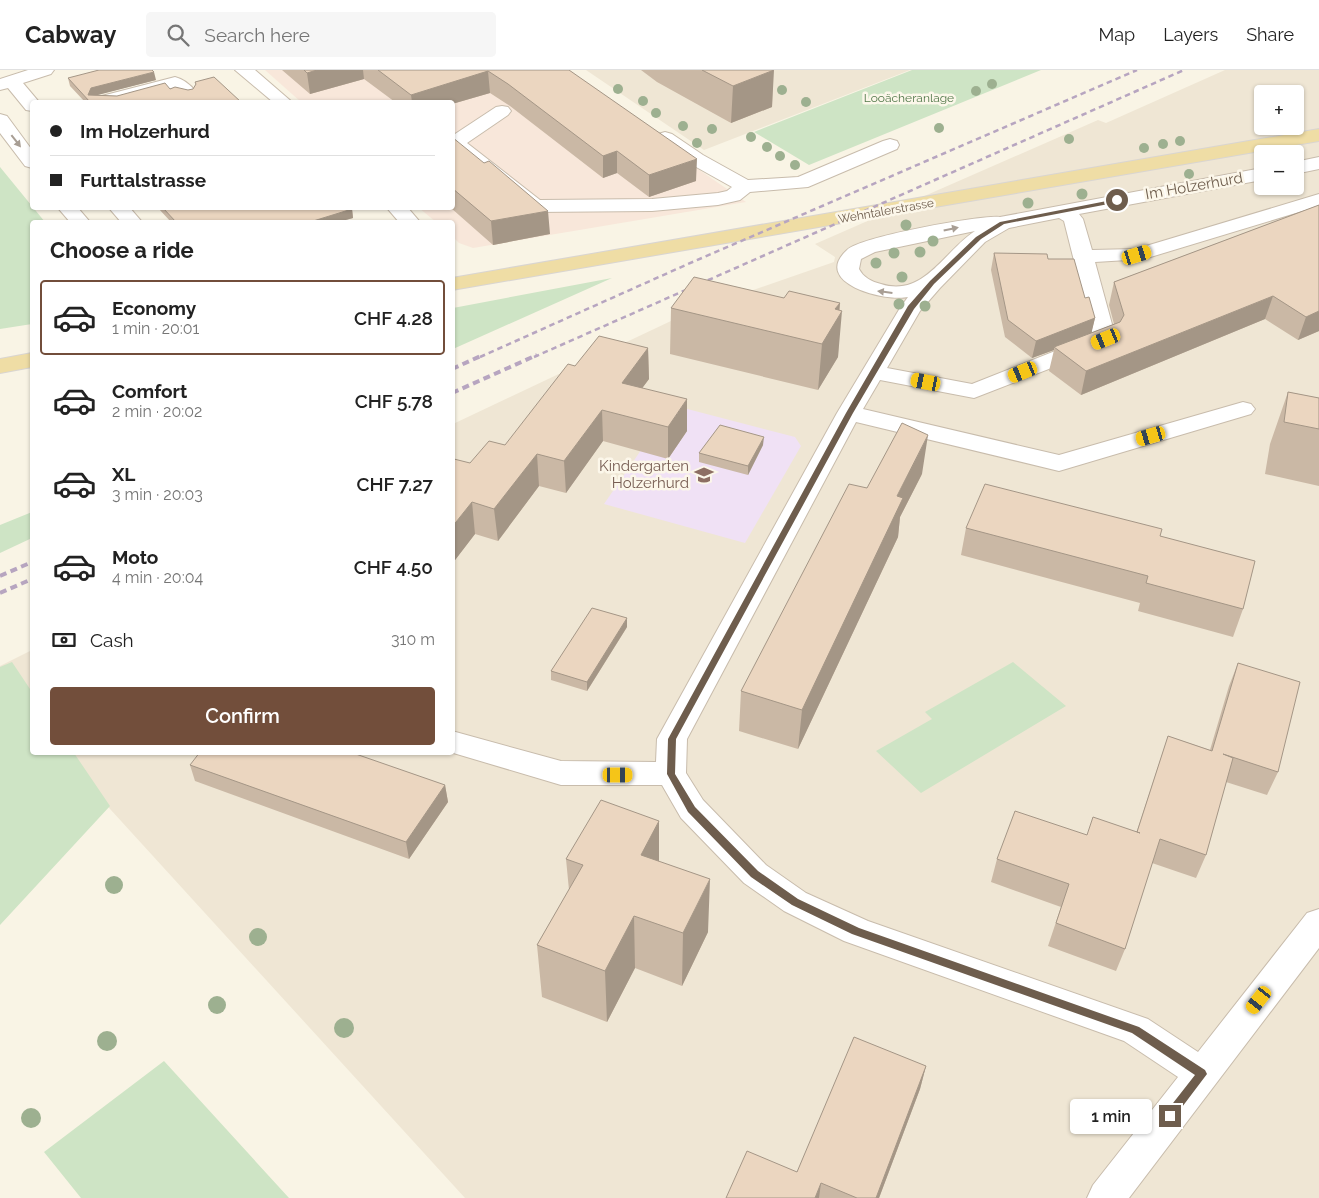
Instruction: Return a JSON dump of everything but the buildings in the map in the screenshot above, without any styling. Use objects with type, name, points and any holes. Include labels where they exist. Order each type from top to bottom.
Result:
[{"type":"main road","name":"Wehntalerstrasse","points":[[455,283],[1319,135]]},
{"type":"main road","points":[[0,366],[30,360]]},
{"type":"street","points":[[6,83],[45,70]]},
{"type":"street","points":[[244,70],[281,100]]},
{"type":"street","points":[[6,83],[30,104]]},
{"type":"street","points":[[111,100],[181,87]]},
{"type":"street","points":[[455,142],[502,111]]},
{"type":"street","points":[[0,120],[30,159]]},
{"type":"street","points":[[647,126],[696,159],[745,186],[801,182],[890,145]]},
{"type":"street","points":[[455,144],[535,206],[652,206],[733,196],[745,186]]},
{"type":"street","points":[[1304,166],[1319,163]]},
{"type":"street","name":"Im Holzerhurd","points":[[671,774],[672,739],[873,372],[911,308],[932,283],[978,238],[1002,223],[1254,175]]},
{"type":"street","points":[[1083,256],[1137,255],[1319,200]]},
{"type":"street","points":[[70,210],[78,220]]},
{"type":"street","points":[[121,210],[130,220]]},
{"type":"street","points":[[399,210],[408,220]]},
{"type":"street","points":[[873,372],[974,391],[1106,339],[1072,219],[1063,211]]},
{"type":"street","points":[[932,283],[907,292],[880,291],[857,282],[851,276],[849,265],[852,256],[864,248],[878,244],[963,226],[1002,223]]},
{"type":"street","points":[[850,413],[1059,463],[1243,409]]},
{"type":"street","points":[[455,743],[561,773],[671,774],[692,810],[755,874],[795,902],[856,931],[1136,1030],[1202,1074]]},
{"type":"street","points":[[1106,1198],[1319,923]]},
{"type":"shaded area","points":[[265,70],[554,70],[746,202],[473,248],[459,243],[455,239],[455,220],[434,220],[421,210],[455,210],[455,100],[299,100]]},
{"type":"shaded area","points":[[586,70],[910,70],[704,150]]},
{"type":"shaded area","points":[[1225,70],[1319,70],[1319,1198],[465,1198],[61,755],[455,755],[455,423],[690,312],[834,262],[835,257],[815,244],[1098,120],[1106,123]]},
{"type":"shaded area","name":"Kindergarten Holzerhurd","points":[[672,405],[795,437],[801,446],[745,543],[604,504]]},
{"type":"shaded area","points":[[30,651],[30,721],[0,688],[0,666]]},
{"type":"green space","name":"Looächeranlage","points":[[912,70],[1041,70],[809,165],[754,132]]},
{"type":"green space","points":[[0,167],[30,204],[30,210],[35,210],[43,220],[30,220],[30,324],[0,329]]},
{"type":"green space","points":[[612,278],[455,348],[455,308]]},
{"type":"green space","points":[[30,513],[30,539],[0,553],[0,525]]},
{"type":"green space","points":[[12,662],[30,689],[30,755],[75,755],[110,806],[0,925],[0,667]]},
{"type":"green space","points":[[1013,662],[1066,706],[921,793],[876,751],[932,719],[925,712]]},
{"type":"green space","points":[[164,1061],[289,1198],[81,1198],[44,1152]]},
{"type":"railway","points":[[480,357],[688,264],[1137,70]]},
{"type":"railway","points":[[534,357],[1184,70]]},
{"type":"railway","points":[[455,368],[483,355]]},
{"type":"railway","points":[[455,392],[537,355]]},
{"type":"railway","points":[[0,576],[30,563]]},
{"type":"railway","points":[[0,593],[30,580]]},
{"type":"place","name":"Kindergarten Holzerhurd","points":[[704,475]]},
{"type":"route","points":[[1117,200],[1002,223],[978,238],[932,283],[911,308],[850,413],[672,739],[671,774],[692,810],[755,874],[795,902],[856,931],[1136,1030],[1171,1052],[1202,1074],[1170,1116]]}]
